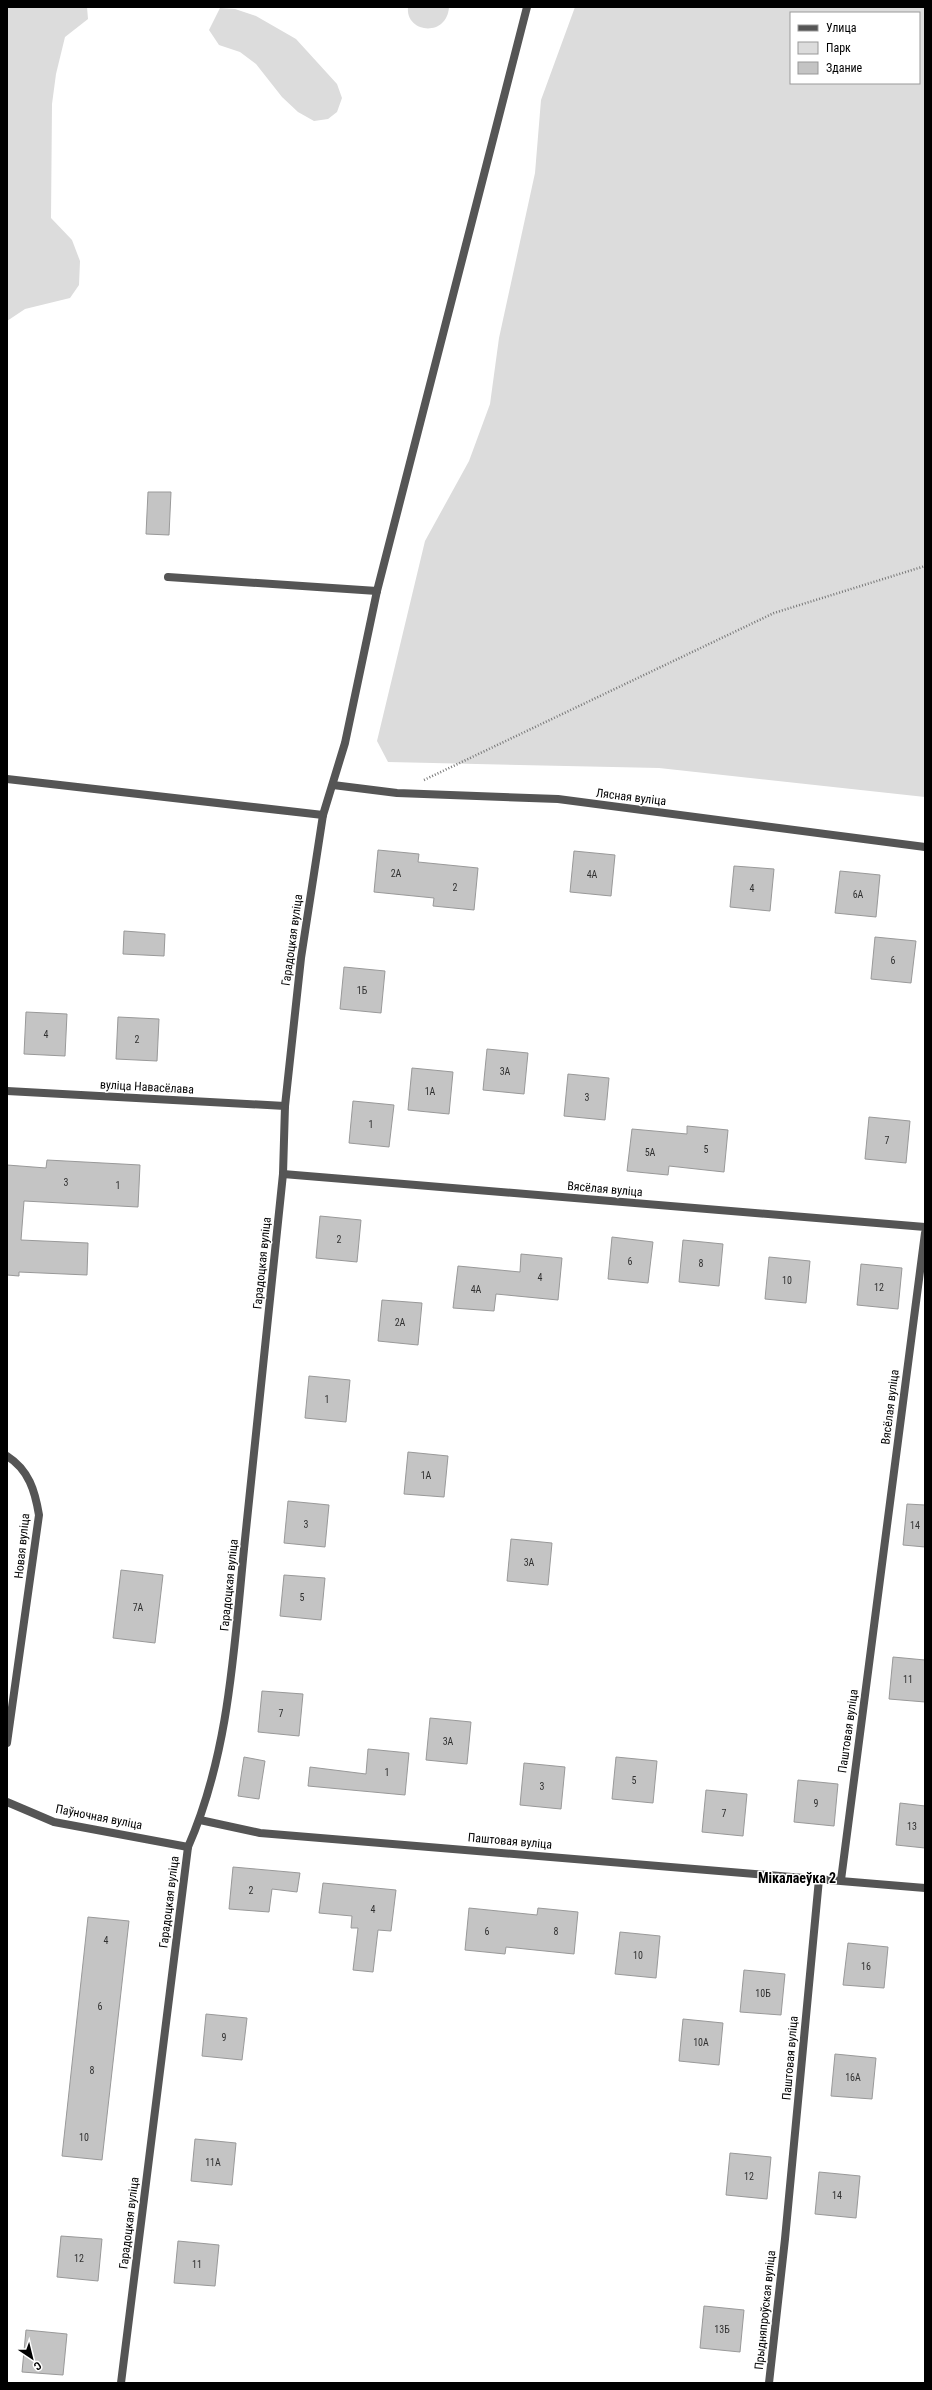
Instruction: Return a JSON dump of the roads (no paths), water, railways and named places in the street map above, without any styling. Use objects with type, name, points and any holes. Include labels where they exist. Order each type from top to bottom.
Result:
[{"type":"street","name":"Гарадоцкая вуліца","points":[[121,2383],[188,1847],[200,1820],[215,1767],[230,1680],[283,1174],[285,1106],[301,958],[323,815],[345,743],[377,591],[527,7]]},
{"type":"street","points":[[168,577],[377,591]]},
{"type":"street","points":[[7,779],[323,815]]},
{"type":"street","name":"Лясная вуліца","points":[[333,785],[397,792],[558,799],[925,847]]},
{"type":"street","name":"вуліца Навасёлава","points":[[7,1091],[285,1106]]},
{"type":"street","name":"Вясёлая вуліца","points":[[283,1174],[925,1227]]},
{"type":"street","name":"Вясёлая вуліца","points":[[880,1585],[925,1232]]},
{"type":"street","name":"Новая вуліца","points":[[7,1456],[28,1474],[36,1495],[39,1515],[7,1743]]},
{"type":"street","name":"Паштовая вуліца","points":[[841,1880],[880,1585]]},
{"type":"street","name":"Паўночная вуліца","points":[[7,1802],[54,1822],[188,1847]]},
{"type":"street","name":"Паштовая вуліца","points":[[200,1820],[260,1832],[925,1888]]},
{"type":"street","name":"Паштовая вуліца","points":[[785,2239],[819,1879]]},
{"type":"street","name":"Прыдняпроўская вуліца","points":[[769,2383],[785,2239]]},
{"type":"district","name":"Мікалаеўка 2","points":[[797,1878]]}]
